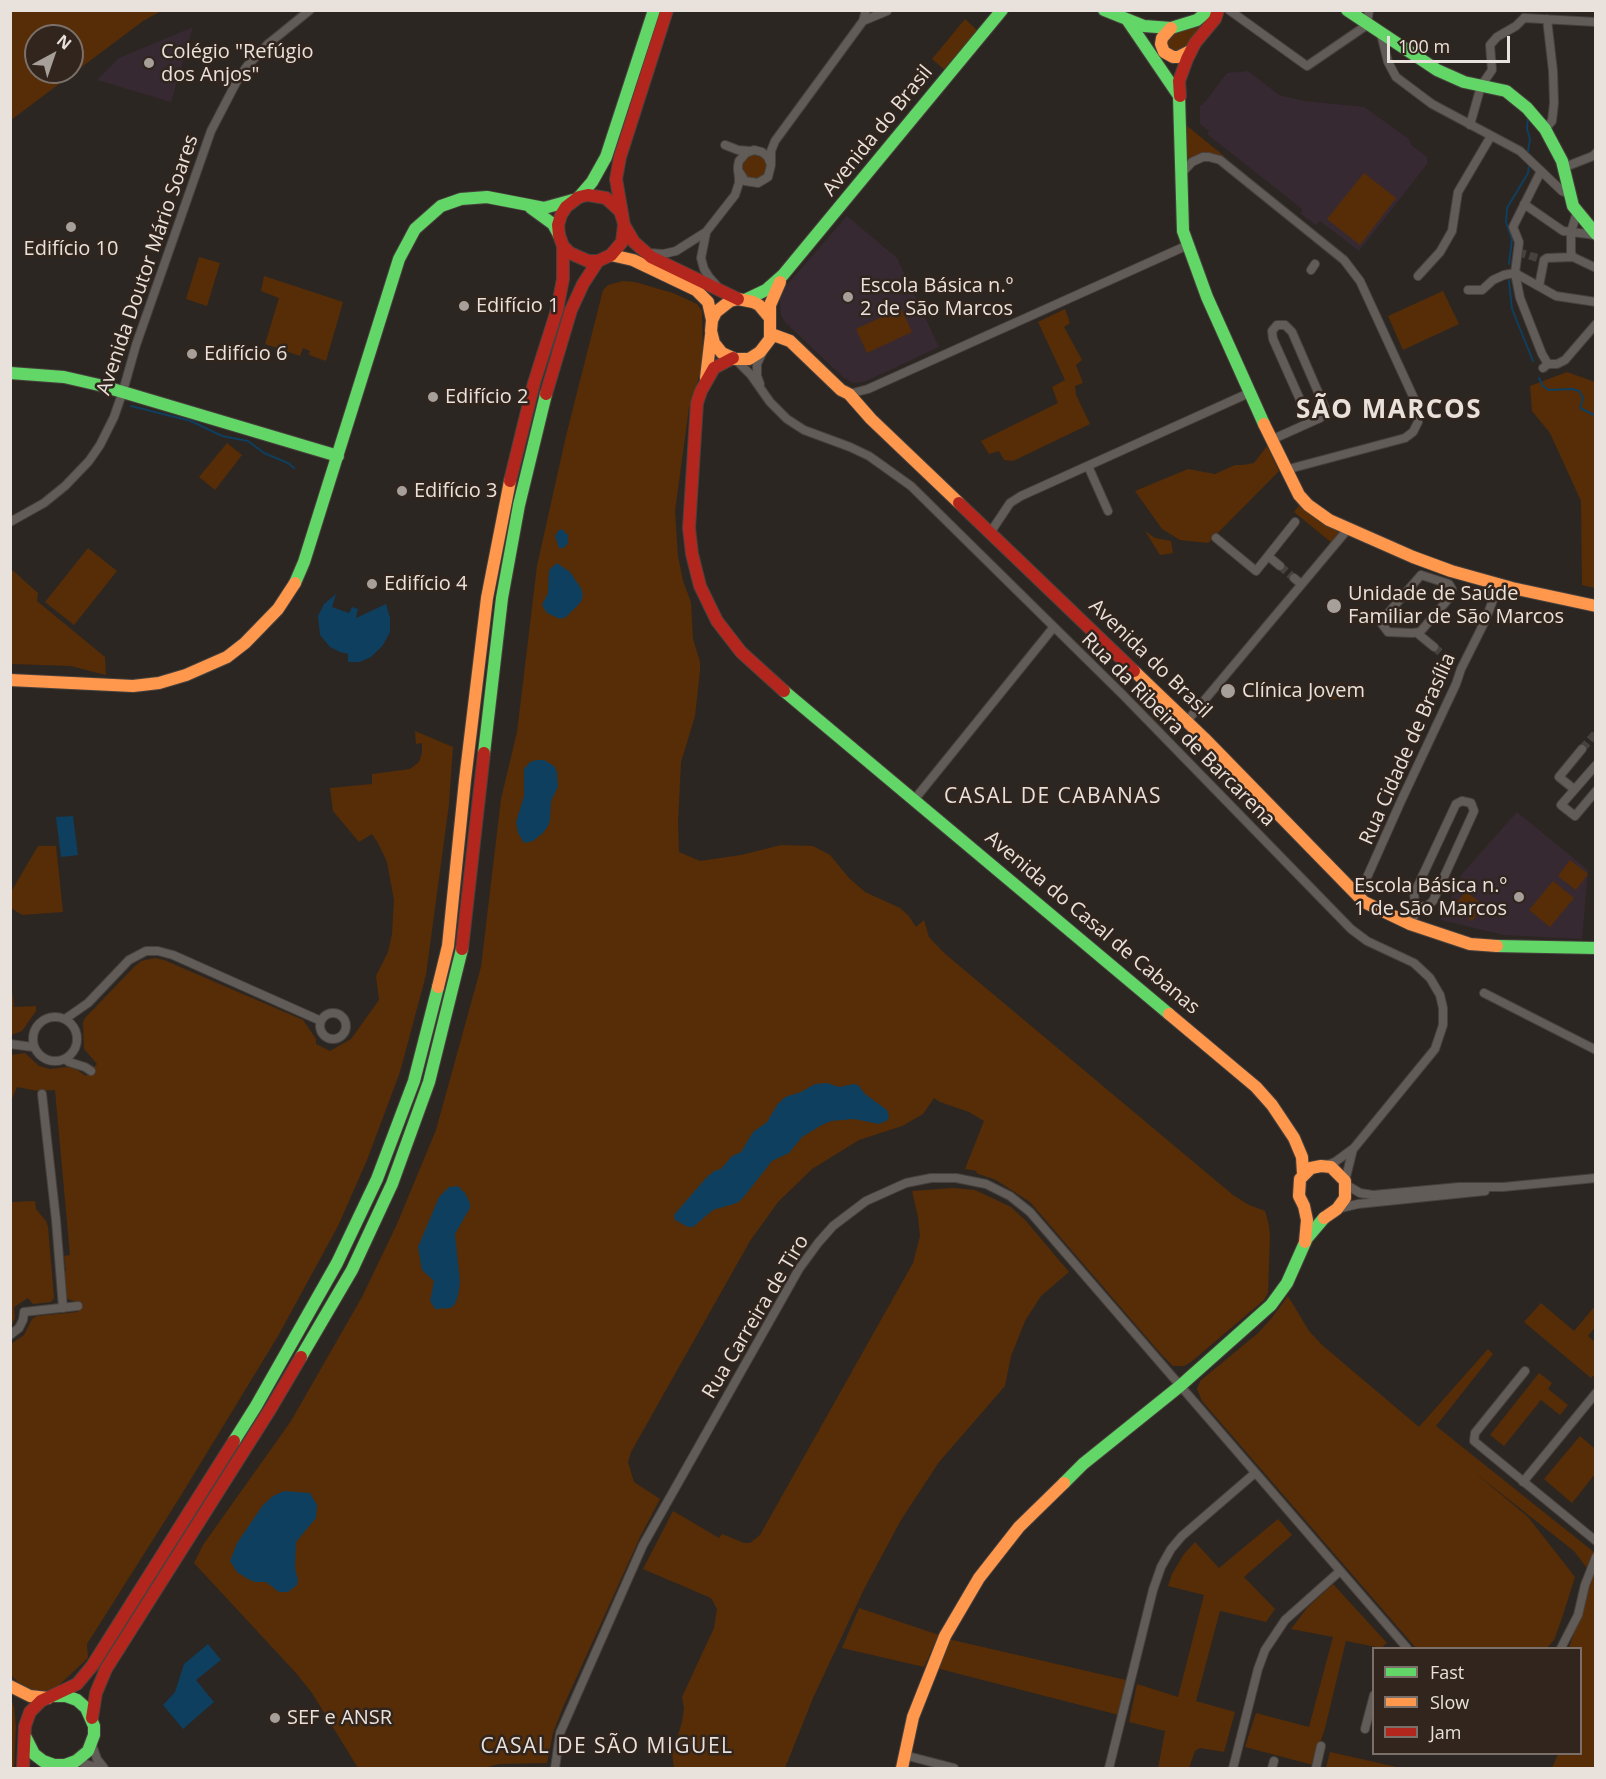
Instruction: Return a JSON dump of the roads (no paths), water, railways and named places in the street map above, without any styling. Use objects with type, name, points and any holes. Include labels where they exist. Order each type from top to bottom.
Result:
[{"type":"street","name":"Avenida Doutor Mário Soares","points":[[10,522],[56,494],[89,461],[100,445],[123,392],[136,345],[205,146],[216,122],[238,79],[255,57],[279,34],[310,10]]},
{"type":"street","points":[[23,1768],[27,1719],[35,1706],[78,1684],[92,1666],[256,1406],[338,1263],[377,1179],[414,1081],[448,946],[487,598],[505,503],[534,382],[557,310],[563,279],[558,225],[561,215],[591,182],[606,157],[654,10]]},
{"type":"street","points":[[530,207],[553,224],[570,254],[578,259],[598,261],[611,255],[621,242],[624,223],[616,179],[620,157],[667,10]]},
{"type":"street","points":[[646,253],[663,254],[676,251],[706,232],[735,195],[768,177],[771,151],[775,141],[863,21],[866,10]]},
{"type":"street","name":"Avenida do Brasil","points":[[739,298],[766,290],[783,276],[1002,10]]},
{"type":"street","points":[[1104,10],[1144,26],[1171,28],[1197,20],[1209,10]]},
{"type":"street","points":[[1218,10],[1215,19],[1190,51],[1179,81],[1183,231],[1249,393],[1299,495],[1308,505],[1348,529],[1413,557],[1487,581],[1596,606]]},
{"type":"street","points":[[1229,10],[1307,66],[1367,25],[1369,10]]},
{"type":"street","points":[[1347,10],[1437,70],[1464,82],[1500,89],[1512,96],[1536,117],[1565,167],[1577,212],[1596,235]]},
{"type":"street","points":[[863,21],[886,11]]},
{"type":"street","points":[[1470,125],[1481,86],[1492,70],[1490,45],[1497,37],[1516,26],[1524,14],[1548,19],[1596,22]]},
{"type":"street","points":[[1545,129],[1552,121],[1554,103],[1548,19]]},
{"type":"street","points":[[1128,21],[1175,89],[1180,103]]},
{"type":"street","points":[[1171,28],[1162,38],[1161,44],[1164,52],[1178,57],[1190,51]]},
{"type":"street","points":[[1381,34],[1388,62],[1396,77],[1431,104],[1520,151],[1562,191],[1571,195]]},
{"type":"street","points":[[1418,276],[1440,252],[1452,231],[1458,192],[1491,136]]},
{"type":"street","points":[[735,195],[739,183],[738,168],[742,156],[775,141]]},
{"type":"street","points":[[758,183],[745,181],[726,146],[765,154],[771,165]]},
{"type":"street","points":[[1565,167],[1595,155]]},
{"type":"street","points":[[1182,173],[1192,162],[1203,158],[1220,160],[1344,260],[1360,281],[1416,405],[1418,422],[1413,432],[1405,438],[1286,470]]},
{"type":"street","points":[[1541,171],[1513,227],[1519,242],[1515,273],[1520,298],[1545,366],[1565,360],[1596,324]]},
{"type":"street","points":[[10,680],[133,686],[159,683],[186,675],[227,657],[245,644],[269,619],[295,583],[307,556],[399,259],[415,229],[430,213],[441,206],[461,199],[488,197],[530,207],[552,207],[588,195],[606,198],[620,211],[629,236],[646,253],[660,262],[759,305],[768,317]]},
{"type":"street","points":[[1524,204],[1563,231],[1596,235]]},
{"type":"street","points":[[1573,257],[1570,232],[1577,212]]},
{"type":"street","points":[[706,232],[701,250],[704,269],[715,283],[739,298]]},
{"type":"street","points":[[849,394],[864,392],[1188,245]]},
{"type":"street","points":[[611,255],[633,260],[696,290],[708,302],[718,348],[734,359],[755,356],[765,348]]},
{"type":"street","points":[[1539,286],[1544,260],[1573,257],[1596,268]]},
{"type":"street","points":[[66,1765],[88,1751],[92,1744],[94,1736],[92,1718],[96,1693],[106,1669],[271,1408],[352,1270],[392,1184],[429,1082],[462,947],[502,598],[519,505],[548,387],[571,310],[583,284],[598,261]]},
{"type":"street","points":[[1468,290],[1482,290],[1493,280],[1515,273],[1556,296],[1596,302]]},
{"type":"street","name":"Avenida do Brasil","points":[[783,276],[772,297],[768,317],[771,334],[790,341],[841,390],[849,394],[871,419],[1187,721],[1360,898],[1378,910],[1410,924],[1470,944],[1596,948]]},
{"type":"street","points":[[712,325],[722,306],[739,298]]},
{"type":"street","name":"Avenida do Casal de Cabanas","points":[[712,325],[710,356],[697,403],[689,528],[694,569],[707,605],[729,638],[754,666],[1242,1074],[1272,1105],[1294,1138],[1308,1154],[1323,1166],[1337,1171],[1345,1183],[1345,1198],[1312,1230],[1287,1283],[1271,1305],[1180,1386],[1083,1464],[1019,1527],[988,1565],[954,1620],[938,1653],[913,1717],[902,1768]]},
{"type":"street","points":[[1271,440],[1310,422],[1323,416],[1325,412],[1292,332],[1285,325],[1277,325],[1272,331],[1273,339],[1310,422]]},
{"type":"street","points":[[763,393],[757,369],[771,334]]},
{"type":"street","name":"Avenida do Casal de Cabanas","points":[[704,384],[714,368],[734,359]]},
{"type":"street","name":"Rua da Ribeira de Barcarena","points":[[734,359],[779,412],[795,424],[816,435],[850,447],[900,477],[1123,695],[1351,929],[1367,941],[1420,967],[1430,978],[1440,995],[1443,1008],[1443,1025],[1435,1049],[1354,1148]]},
{"type":"street","points":[[10,373],[64,377],[123,392],[338,456]]},
{"type":"street","points":[[990,532],[1016,498],[1249,393]]},
{"type":"street","points":[[1088,466],[1108,511]]},
{"type":"street","points":[[1216,538],[1256,571],[1295,522]]},
{"type":"street","points":[[1187,721],[1348,529]]},
{"type":"street","points":[[1268,556],[1280,566]]},
{"type":"street","points":[[1417,633],[1426,627],[1452,593],[1449,584],[1425,575],[1418,577],[1387,614],[1382,624],[1388,632],[1417,633],[1434,647]]},
{"type":"street","points":[[1294,578],[1301,584]]},
{"type":"street","name":"Rua Cidade de Brasília","points":[[1360,898],[1364,884],[1461,669],[1485,621],[1493,600],[1493,592],[1487,581]]},
{"type":"street","name":"Rua da Ribeira de Barcarena","points":[[914,800],[1053,628]]},
{"type":"street","points":[[1453,663],[1461,669]]},
{"type":"street","points":[[1574,789],[1559,777],[1582,749]]},
{"type":"street","points":[[1596,765],[1561,805],[1575,816],[1596,791]]},
{"type":"street","points":[[1468,801],[1473,805],[1474,811],[1433,901],[1426,907],[1419,906],[1414,894],[1456,804],[1468,801]]},
{"type":"street","points":[[1410,924],[1419,906]]},
{"type":"street","points":[[65,1019],[88,1003],[129,960],[146,951],[158,951],[173,955],[321,1021]]},
{"type":"street","points":[[1484,993],[1596,1050]]},
{"type":"street","points":[[75,1029],[65,1019],[47,1018],[40,1022],[33,1034],[33,1047],[46,1060],[56,1062],[65,1059],[76,1047],[75,1029],[78,1017],[88,1003]]},
{"type":"street","points":[[14,1043],[33,1034]]},
{"type":"street","points":[[14,1043],[33,1047]]},
{"type":"street","points":[[65,1059],[88,1069],[76,1047]]},
{"type":"street","points":[[42,1094],[63,1308]]},
{"type":"street","name":"Avenida do Casal de Cabanas","points":[[1294,1138],[1302,1157],[1303,1174],[1298,1190],[1307,1220],[1305,1242]]},
{"type":"street","points":[[1303,1174],[1311,1168],[1335,1162],[1354,1148]]},
{"type":"street","points":[[1354,1148],[1345,1183],[1360,1193],[1373,1195],[1459,1187],[1503,1187]]},
{"type":"street","name":"Rua Carreira de Tiro","points":[[555,1768],[560,1733],[643,1545],[806,1259],[833,1226],[866,1201],[906,1183],[931,1178],[976,1181],[1001,1190],[1030,1212],[1340,1571],[1402,1647]]},
{"type":"street","points":[[1304,1206],[1313,1212],[1333,1211],[1358,1204],[1596,1178]]},
{"type":"street","points":[[10,1335],[19,1328],[24,1312],[78,1306]]},
{"type":"street","points":[[1525,1371],[1479,1426],[1474,1441],[1596,1541]]},
{"type":"street","points":[[1523,1482],[1596,1393]]},
{"type":"street","points":[[1109,1768],[1153,1590],[1161,1567],[1182,1536],[1255,1473]]},
{"type":"street","points":[[1562,1647],[1578,1615],[1585,1585],[1596,1557]]},
{"type":"street","points":[[1233,1768],[1258,1669],[1266,1650],[1285,1620],[1340,1571]]},
{"type":"street","points":[[10,1687],[30,1696],[66,1696],[77,1700],[92,1718]]},
{"type":"street","points":[[10,1687],[21,1699],[27,1719]]},
{"type":"street","points":[[1365,1729],[1372,1703]]},
{"type":"street","points":[[25,1734],[34,1754],[54,1765],[101,1768],[92,1744]]},
{"type":"street","points":[[1316,1768],[1322,1746]]},
{"type":"street","points":[[904,1755],[954,1768]]},
{"type":"water","points":[[562,529],[568,535],[568,543],[564,548],[559,548],[555,536]]},
{"type":"water","points":[[557,563],[570,572],[583,595],[581,602],[566,617],[560,619],[547,613],[542,605],[548,593],[549,570]]},
{"type":"water","points":[[336,594],[332,607],[349,613],[352,607],[358,609],[356,618],[386,604],[390,618],[390,632],[383,645],[371,657],[360,662],[348,662],[348,654],[330,647],[320,635],[318,616],[324,604]]},
{"type":"water","points":[[544,760],[554,766],[557,772],[558,787],[551,801],[548,826],[533,841],[524,843],[518,833],[516,822],[524,796],[524,769],[530,762]]},
{"type":"water","points":[[73,816],[78,855],[61,857],[56,817]]},
{"type":"water","points":[[827,1083],[839,1087],[858,1085],[865,1094],[887,1110],[888,1120],[879,1124],[854,1119],[831,1121],[820,1126],[802,1137],[789,1153],[772,1161],[737,1203],[713,1210],[693,1227],[688,1227],[675,1220],[674,1215],[705,1179],[714,1171],[721,1169],[732,1156],[741,1152],[753,1132],[767,1122],[777,1105],[785,1097],[815,1084]]},
{"type":"water","points":[[458,1186],[465,1193],[470,1208],[455,1234],[460,1282],[458,1296],[451,1308],[435,1309],[430,1301],[434,1281],[422,1270],[418,1247],[439,1197],[449,1187]]},
{"type":"water","points":[[284,1491],[310,1493],[317,1505],[316,1518],[296,1542],[297,1585],[288,1592],[279,1592],[266,1582],[255,1582],[248,1579],[237,1572],[230,1561],[237,1543],[263,1505],[273,1496]]},
{"type":"water","points":[[208,1644],[221,1660],[196,1680],[214,1702],[183,1729],[163,1705],[175,1692],[184,1664]]},
{"type":"waterway","points":[[1528,117],[1527,129],[1530,139],[1528,151]]},
{"type":"waterway","points":[[1509,264],[1512,239],[1506,222],[1507,208],[1528,173],[1529,165]]},
{"type":"waterway","points":[[1509,281],[1512,309],[1533,361]]},
{"type":"waterway","points":[[1539,378],[1543,386],[1549,390],[1579,391],[1583,398],[1580,408],[1596,416]]},
{"type":"waterway","points":[[131,406],[191,421],[222,436],[248,441],[264,453],[294,468]]},
{"type":"tunnel","points":[[1518,252],[1544,260]]},
{"type":"tunnel","points":[[1280,566],[1294,578]]},
{"type":"tunnel","points":[[1434,647],[1453,663]]},
{"type":"tunnel","points":[[1582,749],[1596,733]]},
{"type":"place","name":"Colégio \"Refúgio dos Anjos\"","points":[[149,63]]},
{"type":"place","name":"Edifício 10","points":[[71,227]]},
{"type":"place","name":"Escola Básica n.º 2 de São Marcos","points":[[848,297]]},
{"type":"place","name":"Edifício 1","points":[[464,306]]},
{"type":"place","name":"Edifício 6","points":[[192,354]]},
{"type":"place","name":"Edifício 2","points":[[433,397]]},
{"type":"place","name":"Edifício 3","points":[[402,491]]},
{"type":"place","name":"Edifício 4","points":[[372,584]]},
{"type":"place","name":"Unidade de Saúde Familiar de São Marcos","points":[[1334,606]]},
{"type":"place","name":"Clínica Jovem","points":[[1228,691]]},
{"type":"place","name":"Escola Básica n.º 1 de São Marcos","points":[[1519,897]]},
{"type":"place","name":"SEF e ANSR","points":[[275,1718]]},
{"type":"district","name":"SÃO MARCOS","points":[[1389,411]]},
{"type":"district","name":"CASAL DE CABANAS","points":[[1053,797]]},
{"type":"district","name":"CASAL DE SÃO MIGUEL","points":[[607,1747]]}]
